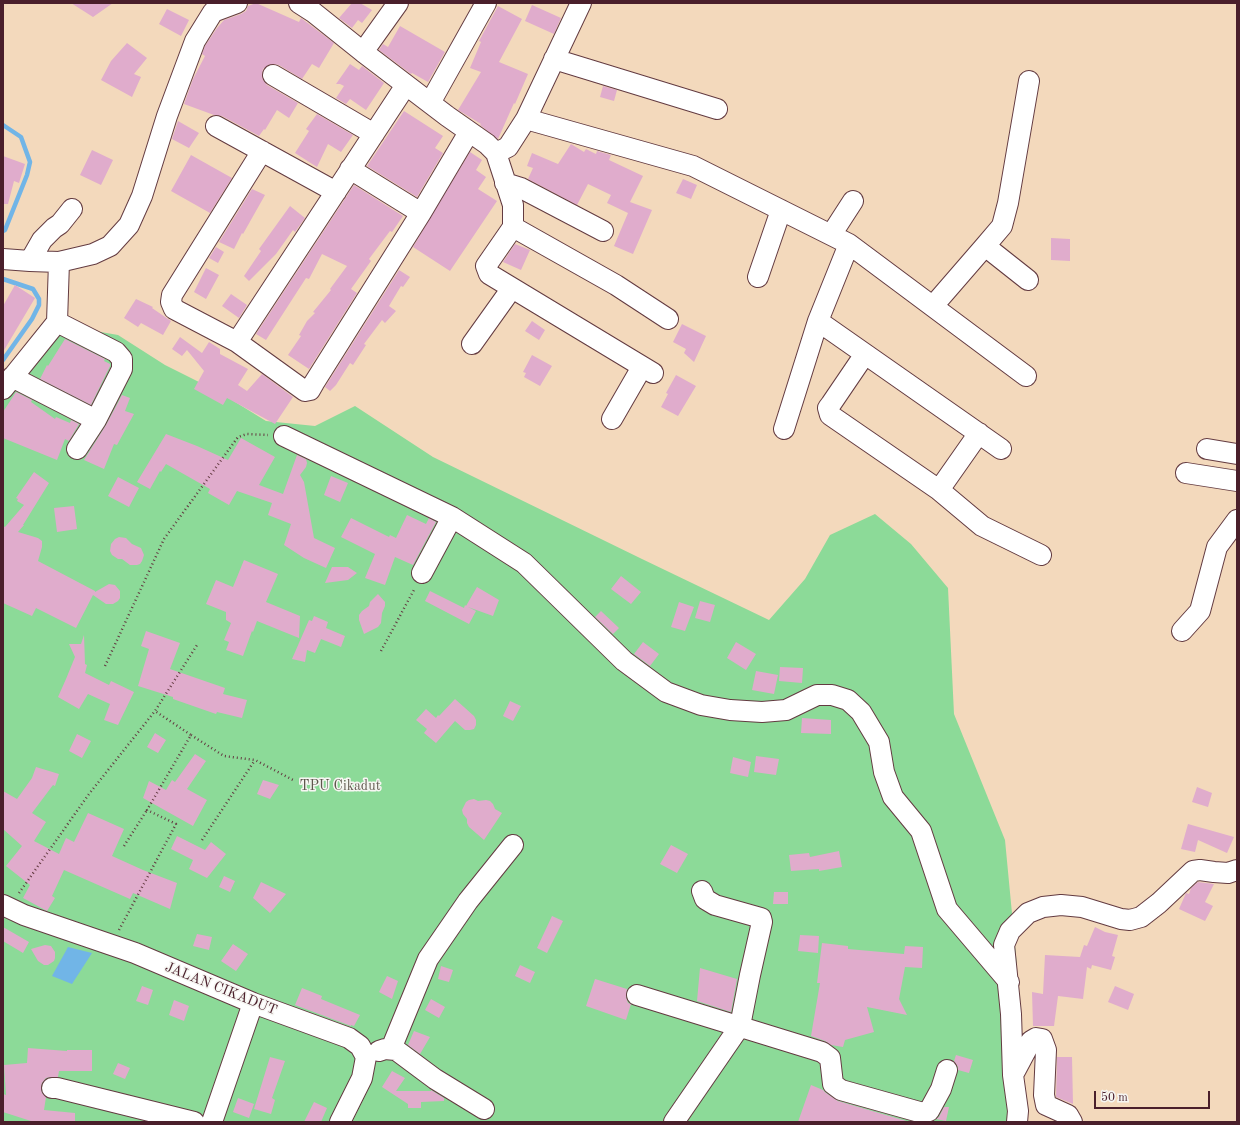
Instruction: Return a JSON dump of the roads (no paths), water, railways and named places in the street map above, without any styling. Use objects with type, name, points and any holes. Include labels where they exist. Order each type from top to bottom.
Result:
[{"type":"street","points":[[3,259],[58,262],[94,254],[110,246],[129,225],[142,196],[167,116],[195,41],[215,7],[237,3]]},
{"type":"street","points":[[299,3],[313,12],[406,85],[487,144],[496,153],[513,205],[513,227],[486,266],[489,274],[648,370],[612,419]]},
{"type":"street","points":[[363,52],[398,3]]},
{"type":"street","points":[[430,103],[486,3]]},
{"type":"street","points":[[496,153],[508,147],[526,119],[581,3]]},
{"type":"street","points":[[554,59],[717,110]]},
{"type":"street","points":[[273,75],[374,134]]},
{"type":"street","points":[[933,306],[1002,226],[1008,203],[1029,81]]},
{"type":"street","points":[[237,342],[406,85]]},
{"type":"street","points":[[526,119],[693,166],[831,234],[849,244],[1026,376]]},
{"type":"street","points":[[216,126],[336,192]]},
{"type":"street","points":[[262,151],[172,295],[171,302],[174,309],[237,342],[305,392],[310,390],[421,213],[469,132]]},
{"type":"street","points":[[350,169],[421,213]]},
{"type":"street","points":[[505,183],[521,188],[603,231]]},
{"type":"street","points":[[831,234],[853,201]]},
{"type":"street","points":[[30,261],[42,240],[60,224],[72,209]]},
{"type":"street","points":[[758,278],[781,210]]},
{"type":"street","points":[[513,227],[616,285],[668,319]]},
{"type":"street","points":[[784,429],[818,321],[849,244]]},
{"type":"street","points":[[985,246],[1028,280]]},
{"type":"street","points":[[58,262],[57,322],[7,383],[96,420]]},
{"type":"street","points":[[472,344],[512,288]]},
{"type":"street","points":[[818,321],[1001,449]]},
{"type":"street","points":[[57,322],[116,352],[122,358],[122,369],[96,420],[76,449]]},
{"type":"street","points":[[865,354],[828,408],[830,415],[939,490],[982,526],[1041,555]]},
{"type":"street","points":[[939,490],[979,433]]},
{"type":"street","points":[[284,436],[452,517],[524,563],[624,661],[666,692],[701,705],[730,710],[762,712],[786,710],[817,695],[832,695],[848,700],[861,712],[879,742],[884,772],[893,798],[921,831],[947,909],[1009,982]]},
{"type":"street","points":[[1207,449],[1237,454]]},
{"type":"street","points":[[1186,473],[1237,481]]},
{"type":"street","points":[[422,573],[452,517]]},
{"type":"street","points":[[1182,631],[1200,611],[1217,547],[1237,520]]},
{"type":"street","points":[[391,1049],[428,959],[468,901],[513,844]]},
{"type":"street","points":[[1018,1122],[1013,1075],[1009,982],[1004,945],[1010,931],[1028,914],[1043,907],[1060,905],[1082,907],[1121,919],[1130,920],[1141,917],[1159,903],[1193,871],[1200,870],[1234,875]]},
{"type":"street","points":[[674,1122],[740,1026],[762,922],[761,918],[715,905],[705,899],[702,891]]},
{"type":"street","name":"JALAN CIKADUT","points":[[6,906],[24,915],[135,953],[253,1002],[348,1038],[360,1046],[366,1057]]},
{"type":"street","points":[[637,995],[822,1052],[830,1058],[833,1084],[841,1090],[924,1113],[929,1111],[941,1090],[947,1070]]},
{"type":"street","points":[[212,1122],[253,1002]]},
{"type":"street","points":[[1013,1075],[1031,1041],[1036,1038],[1042,1039],[1046,1050],[1044,1095],[1046,1105],[1068,1115],[1072,1122]]},
{"type":"street","points":[[340,1122],[362,1078],[366,1057],[385,1049],[396,1050],[435,1079],[484,1109]]},
{"type":"street","points":[[52,1088],[194,1122]]},
{"type":"water","points":[[68,947],[92,953],[72,984],[52,976]]},
{"type":"waterway","points":[[3,125],[21,137],[30,162],[27,175],[5,230],[3,231]]},
{"type":"waterway","points":[[3,279],[33,289],[39,299],[39,305],[32,319],[3,360]]},
{"type":"park label","name":"TPU Cikadut","points":[[340,786]]}]
